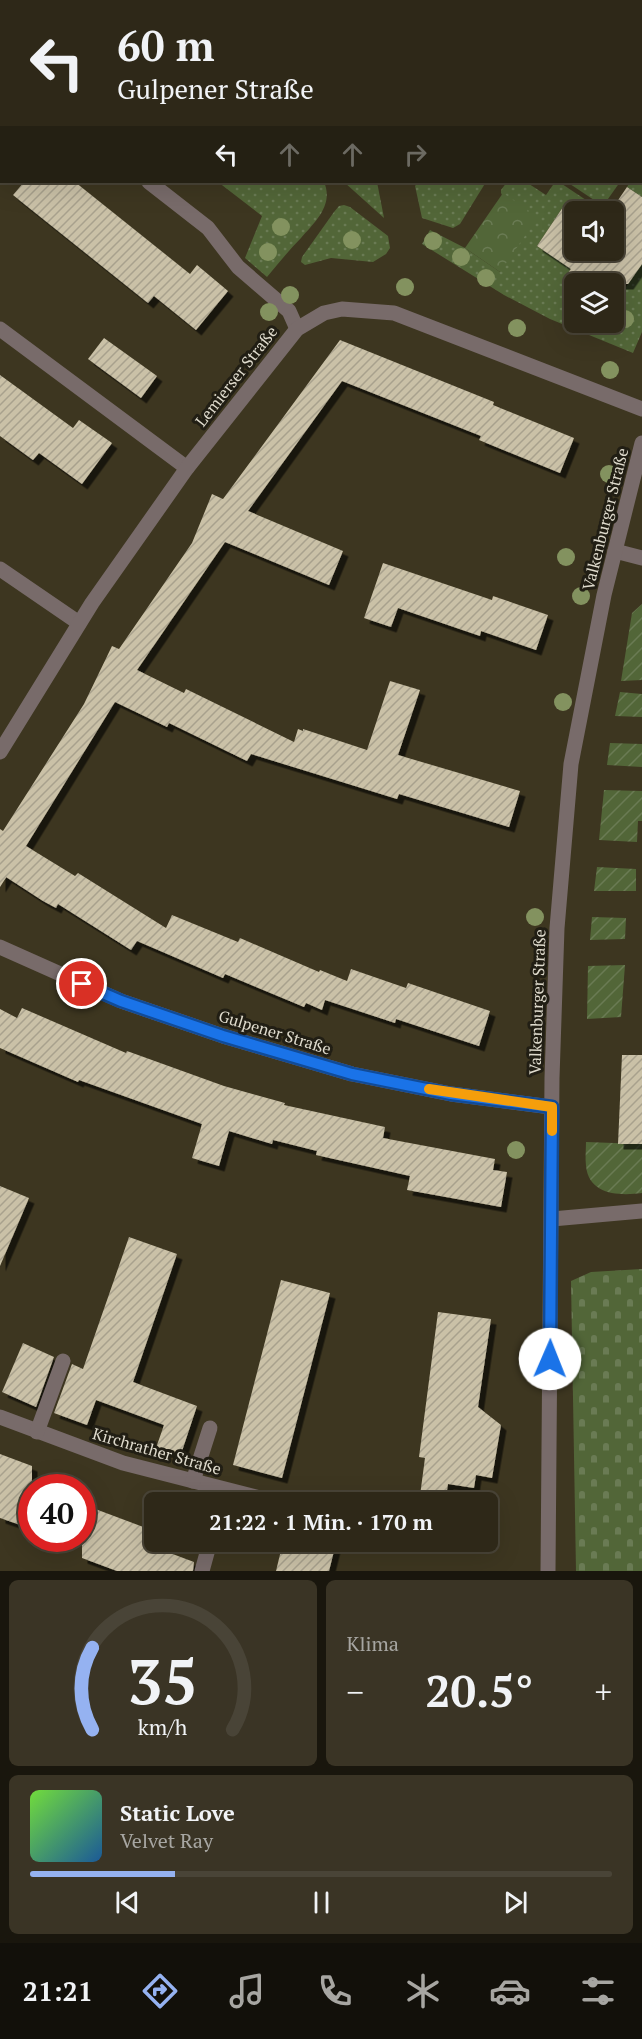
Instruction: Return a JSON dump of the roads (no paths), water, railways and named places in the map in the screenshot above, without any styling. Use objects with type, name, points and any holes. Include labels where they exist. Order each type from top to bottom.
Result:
[{"type":"street","points":[[150,183],[208,228],[238,267],[289,311],[297,329]]},
{"type":"street","name":"Lemierser Straße","points":[[0,752],[79,623],[187,468],[297,329],[324,313],[342,309],[394,313],[642,409]]},
{"type":"street","points":[[0,328],[187,468]]},
{"type":"street","name":"Valkenburger Straße","points":[[548,1571],[552,1107],[557,928],[570,764],[604,595],[642,443]]},
{"type":"street","points":[[615,551],[642,558]]},
{"type":"street","points":[[0,569],[79,623]]},
{"type":"street","name":"Gulpener Straße","points":[[0,947],[121,1001],[223,1036],[320,1065],[352,1074],[451,1094],[552,1107]]},
{"type":"street","points":[[552,1219],[642,1211]]},
{"type":"street","points":[[38,1432],[63,1360]]},
{"type":"street","name":"Kirchrather Straße","points":[[0,1417],[123,1463],[193,1481],[215,1492]]},
{"type":"street","points":[[193,1481],[210,1428]]},
{"type":"street","points":[[202,1571],[207,1552]]}]
